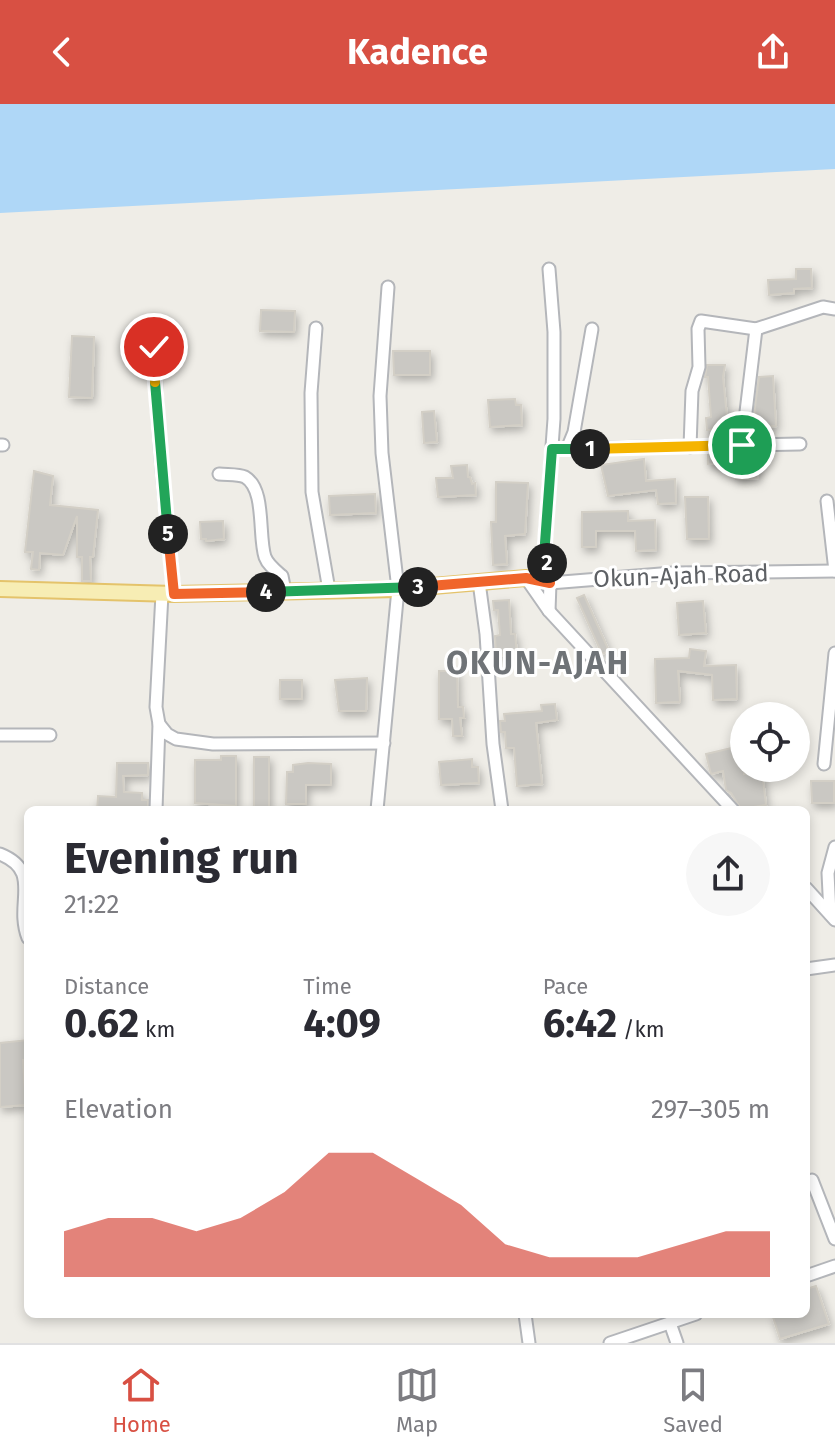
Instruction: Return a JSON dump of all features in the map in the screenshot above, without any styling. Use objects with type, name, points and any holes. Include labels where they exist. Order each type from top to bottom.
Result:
[{"type":"main road","name":"Okun-Ajah Road","points":[[0,589],[168,594],[398,589],[526,578]]},
{"type":"street","points":[[549,269],[554,332],[552,449],[545,543],[550,583],[549,611]]},
{"type":"street","points":[[377,806],[398,589],[382,453],[380,396],[388,287]]},
{"type":"street","points":[[690,447],[692,391],[699,367],[698,329],[701,321],[756,329],[823,307],[835,309]]},
{"type":"street","points":[[316,328],[311,393],[312,492],[329,590]]},
{"type":"street","points":[[567,449],[574,432],[592,329]]},
{"type":"street","points":[[742,445],[756,329]]},
{"type":"street","points":[[154,347],[157,431],[163,459],[168,594],[156,707],[159,724],[156,806]]},
{"type":"street","points":[[552,449],[800,444]]},
{"type":"street","points":[[219,474],[244,476],[252,484],[258,497],[265,557],[282,576],[285,591]]},
{"type":"street","points":[[827,501],[835,571]]},
{"type":"street","name":"Okun-Ajah Road","points":[[526,578],[550,583],[673,573],[835,571]]},
{"type":"street","points":[[526,578],[549,611],[729,806]]},
{"type":"street","points":[[479,582],[501,806]]},
{"type":"street","points":[[824,764],[835,653]]},
{"type":"street","points":[[159,724],[176,739],[213,744],[384,743]]},
{"type":"street","points":[[0,735],[50,735]]},
{"type":"street","points":[[832,917],[828,873],[835,847]]},
{"type":"street","points":[[0,854],[16,861],[24,878]]},
{"type":"street","points":[[810,893],[832,917]]},
{"type":"street","points":[[810,968],[835,965]]},
{"type":"street","points":[[812,1180],[835,1239]]},
{"type":"street","points":[[810,1275],[835,1266]]},
{"type":"street","points":[[526,1318],[529,1343]]},
{"type":"street","points":[[610,1343],[684,1318]]},
{"type":"street","points":[[670,1323],[677,1343]]},
{"type":"water","points":[[0,104],[835,104],[835,169],[0,213]]},
{"type":"building","points":[[796,269],[811,269],[812,288],[769,295],[768,280],[796,279]]},
{"type":"building","points":[[261,310],[295,311],[294,332],[260,331]]},
{"type":"building","points":[[72,336],[94,337],[92,398],[69,397]]},
{"type":"building","points":[[393,351],[430,351],[430,375],[394,375]]},
{"type":"building","points":[[707,365],[725,365],[723,377],[727,417],[733,417],[733,429],[707,430],[706,418],[711,417],[708,377],[705,377]]},
{"type":"building","points":[[773,376],[776,426],[756,427],[759,377]]},
{"type":"building","points":[[515,399],[516,405],[521,405],[522,425],[490,427],[488,400]]},
{"type":"building","points":[[434,411],[437,442],[424,443],[422,412]]},
{"type":"building","points":[[757,453],[758,478],[736,479],[735,462],[708,464],[708,454]]},
{"type":"building","points":[[644,459],[646,481],[675,479],[676,503],[658,504],[656,490],[608,496],[601,465]]},
{"type":"building","points":[[467,465],[468,477],[472,484],[475,483],[476,495],[438,497],[436,478],[453,478],[451,466]]},
{"type":"building","points":[[34,471],[53,476],[50,505],[98,510],[93,557],[90,557],[91,581],[82,581],[82,557],[77,557],[77,516],[63,555],[40,553],[39,570],[31,569],[33,552],[25,552]]},
{"type":"building","points":[[496,482],[528,483],[525,534],[505,536],[507,564],[493,565],[491,522],[496,522]]},
{"type":"building","points":[[375,494],[376,513],[330,515],[329,496]]},
{"type":"building","points":[[685,497],[708,497],[709,539],[687,539]]},
{"type":"building","points":[[628,511],[628,521],[655,520],[656,550],[636,551],[635,531],[596,531],[596,547],[582,547],[582,512]]},
{"type":"building","points":[[223,521],[224,539],[201,539],[200,522]]},
{"type":"building","points":[[584,595],[609,651],[602,654],[577,598]]},
{"type":"building","points":[[509,600],[511,634],[515,634],[517,654],[496,656],[495,636],[500,635],[498,610],[494,610],[493,601]]},
{"type":"building","points":[[703,601],[706,633],[679,635],[677,603]]},
{"type":"building","points":[[690,649],[706,651],[704,666],[736,665],[737,699],[713,700],[712,675],[678,671],[680,702],[656,703],[655,659],[689,658]]},
{"type":"building","points":[[439,671],[457,671],[458,707],[463,707],[464,718],[460,718],[462,736],[453,736],[452,719],[439,719]]},
{"type":"building","points":[[367,678],[366,711],[339,711],[335,680]]},
{"type":"building","points":[[280,680],[302,680],[302,699],[280,699]]},
{"type":"building","points":[[555,704],[557,720],[536,723],[542,784],[517,786],[514,748],[506,748],[505,732],[501,732],[500,721],[505,721],[504,714],[542,711],[541,705]]},
{"type":"building","points":[[730,748],[730,782],[763,782],[766,805],[739,806],[726,790],[723,771],[711,774],[706,754]]},
{"type":"building","points":[[221,756],[236,756],[236,806],[195,803],[195,760],[221,760]]},
{"type":"building","points":[[254,757],[269,757],[269,806],[254,806]]},
{"type":"building","points":[[472,759],[472,767],[478,767],[479,783],[441,785],[439,762]]},
{"type":"building","points":[[117,763],[148,763],[148,775],[123,776],[124,792],[142,793],[142,800],[148,800],[148,806],[97,806],[98,796],[116,797]]},
{"type":"building","points":[[331,764],[331,785],[306,785],[306,804],[286,804],[287,772],[293,772],[293,765]]},
{"type":"building","points":[[811,781],[834,781],[834,803],[812,803]]},
{"type":"building","points":[[24,1040],[24,1105],[0,1107],[0,1043]]},
{"type":"building","points":[[816,1286],[829,1324],[780,1339],[773,1318],[810,1318],[810,1288]]},
{"type":"district","name":"OKUN-AJAH","points":[[538,663]]},
{"type":"route","points":[[154,347],[157,431],[163,459],[174,594],[398,589],[526,578],[550,583],[545,543],[552,449],[742,445]]}]
